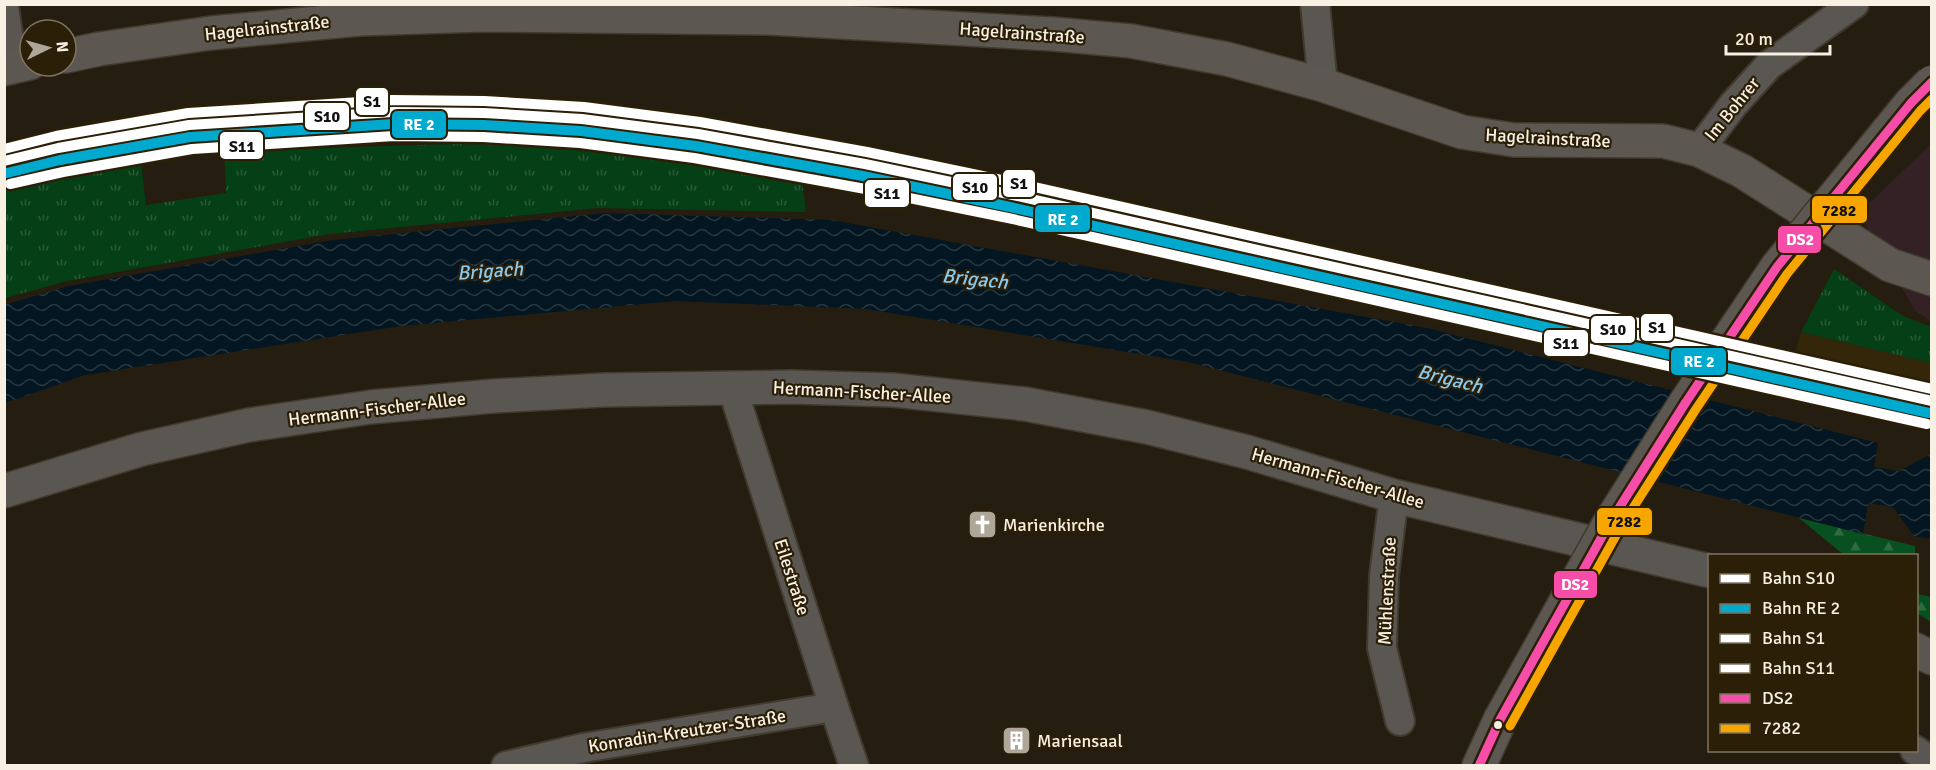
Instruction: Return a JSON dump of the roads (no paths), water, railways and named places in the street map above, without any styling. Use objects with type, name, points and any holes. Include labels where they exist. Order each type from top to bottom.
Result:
[{"type":"main road","name":"Hagelrainstraße","points":[[78,54],[211,33],[360,19],[482,15],[745,18],[1041,33],[1131,41],[1227,59],[1323,85],[1462,132],[1514,140],[1663,141],[1699,150],[1742,171],[1890,265],[1932,279]]},
{"type":"main road","points":[[1479,765],[1500,720],[1609,524],[1706,373],[1777,267],[1911,103],[1932,82]]},
{"type":"street","points":[[1315,4],[1323,85]]},
{"type":"street","name":"Im Bohrer","points":[[1699,150],[1733,105],[1769,64],[1854,4]]},
{"type":"street","points":[[4,7],[16,66]]},
{"type":"street","name":"Hermann-Fischer-Allee","points":[[4,490],[142,449],[249,425],[371,407],[494,396],[603,390],[732,387],[893,390],[1025,404],[1169,433],[1247,452],[1394,496],[1708,571]]},
{"type":"street","name":"Eilestraße","points":[[732,387],[854,765]]},
{"type":"street","name":"Mühlenstraße","points":[[1394,496],[1384,576],[1382,648],[1400,721]]},
{"type":"street","points":[[1918,651],[1932,658]]},
{"type":"street","name":"Konradin-Kreutzer-Straße","points":[[506,765],[583,748],[834,706]]},
{"type":"street","points":[[1918,752],[1932,762]]},
{"type":"water","name":"Brigach","points":[[605,213],[831,220],[1427,328],[1878,443],[1874,467],[1899,471],[1929,455],[1931,456],[1931,539],[1914,536],[1893,507],[1868,503],[1863,534],[1188,362],[866,309],[676,301],[401,326],[85,375],[5,403],[4,305],[69,286],[333,240]]},
{"type":"rail line","name":"S1","points":[[4,149],[56,136],[188,113],[392,100],[484,101],[584,107],[700,122],[867,152],[1016,183],[1932,389]]},
{"type":"rail line","name":"S10","points":[[4,161],[58,148],[189,125],[393,112],[484,113],[582,119],[698,134],[865,164],[1013,195],[1932,401]]},
{"type":"rail line","name":"S11","points":[[10,184],[192,149],[394,136],[483,137],[580,143],[694,158],[1008,218],[1927,424]]},
{"type":"place","name":"Marienkirche","points":[[982,525]]},
{"type":"place","name":"Mariensaal","points":[[1016,741]]}]
